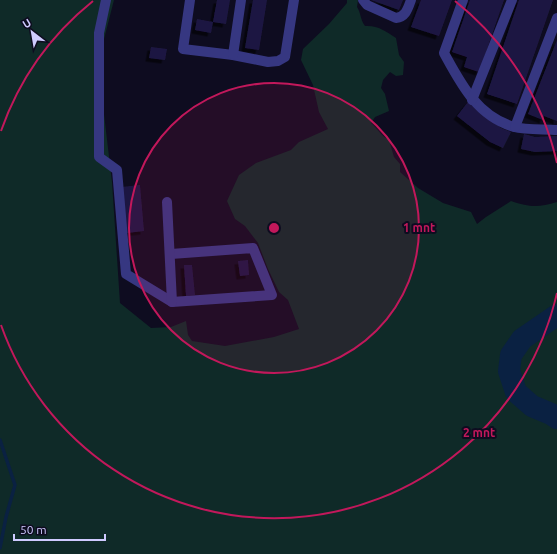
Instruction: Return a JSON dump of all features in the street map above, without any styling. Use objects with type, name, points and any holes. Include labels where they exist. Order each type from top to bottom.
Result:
[{"type":"street","points":[[106,0],[99,32],[99,157],[117,170],[126,274],[172,302],[272,295],[253,248],[171,254]]},
{"type":"street","points":[[190,0],[183,49],[233,55],[268,62],[278,61],[285,56],[294,0]]},
{"type":"street","points":[[233,55],[242,0]]},
{"type":"street","points":[[363,0],[367,5],[396,18],[405,14],[411,0]]},
{"type":"street","points":[[463,0],[444,53],[472,100],[495,120],[515,127],[557,130]]},
{"type":"street","points":[[472,100],[512,0]]},
{"type":"street","points":[[515,127],[557,18]]},
{"type":"street","points":[[167,202],[171,254],[172,302]]},
{"type":"green space","points":[[0,0],[114,0],[104,39],[104,114],[112,182],[120,303],[151,328],[171,327],[186,321],[188,335],[192,341],[225,346],[274,337],[299,329],[288,300],[279,292],[258,243],[245,226],[235,219],[227,201],[239,175],[256,163],[291,150],[299,142],[328,129],[319,112],[313,85],[301,60],[303,49],[329,24],[347,3],[347,0],[358,0],[357,7],[365,26],[385,31],[396,38],[399,55],[404,62],[403,75],[396,76],[390,72],[383,80],[381,88],[385,94],[389,111],[375,117],[371,123],[389,140],[394,157],[400,164],[400,172],[418,188],[443,203],[471,212],[477,224],[511,201],[523,205],[534,206],[557,202],[557,554],[0,554]]},
{"type":"building","points":[[217,0],[230,0],[226,24],[213,22]]},
{"type":"building","points":[[253,0],[267,0],[259,50],[245,48]]},
{"type":"building","points":[[371,0],[403,0],[399,10]]},
{"type":"building","points":[[421,0],[452,0],[439,36],[411,27]]},
{"type":"building","points":[[470,0],[504,0],[479,72],[464,67],[467,57],[452,52]]},
{"type":"building","points":[[519,0],[553,0],[517,104],[487,94]]},
{"type":"building","points":[[197,19],[213,22],[211,33],[195,30]]},
{"type":"building","points":[[557,40],[557,121],[544,116],[543,120],[528,114]]},
{"type":"building","points":[[151,47],[167,49],[165,60],[149,58]]},
{"type":"building","points":[[468,102],[501,128],[511,132],[503,148],[490,142],[457,116]]},
{"type":"building","points":[[524,134],[535,137],[557,136],[557,151],[535,152],[521,149]]},
{"type":"building","points":[[140,185],[144,231],[126,233],[122,187]]},
{"type":"building","points":[[248,260],[249,275],[240,276],[238,261]]},
{"type":"building","points":[[184,265],[192,265],[195,295],[186,296]]},
{"type":"waterway","points":[[557,315],[522,339],[511,355],[509,371],[516,392],[532,406],[557,418]]},
{"type":"waterway","points":[[0,440],[15,485],[6,517],[0,548]]}]
